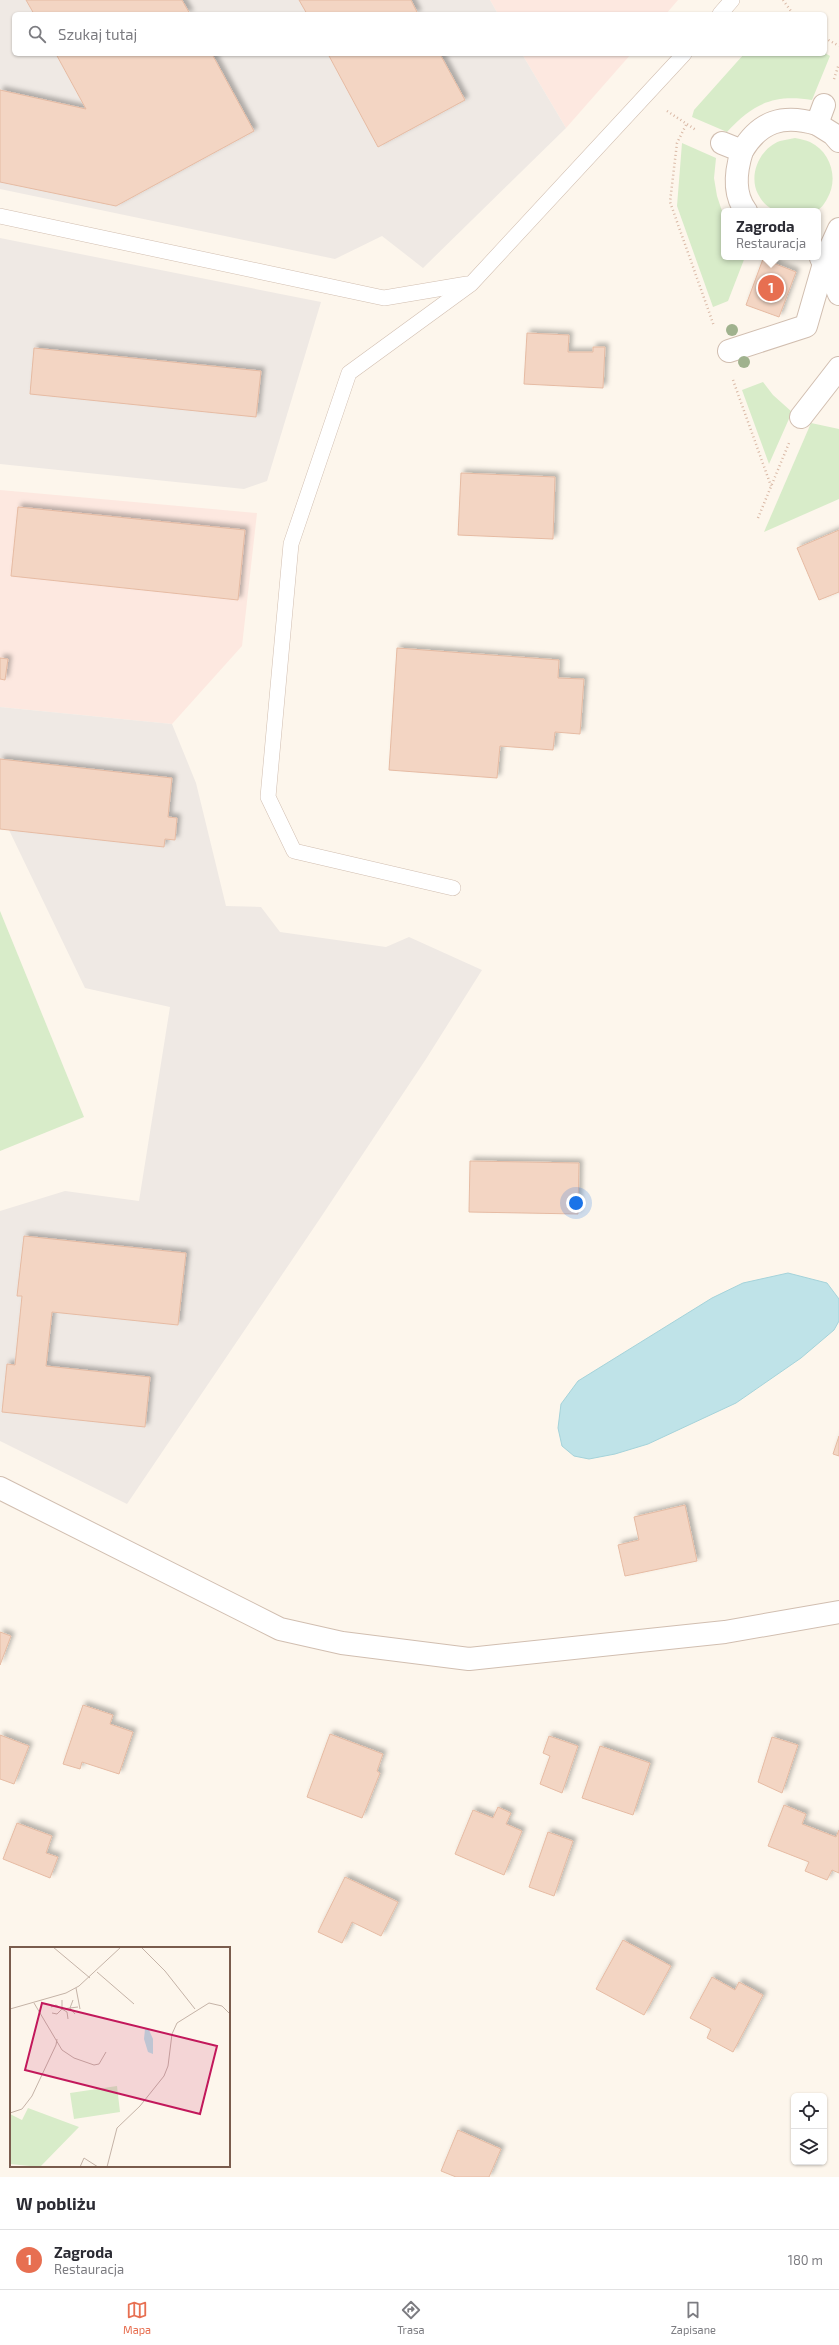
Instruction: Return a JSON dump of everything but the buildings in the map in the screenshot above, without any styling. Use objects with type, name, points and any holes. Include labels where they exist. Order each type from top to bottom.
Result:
[{"type":"street","points":[[745,208],[738,190],[736,170],[742,152],[751,136],[765,126],[782,119],[821,114],[839,141]]},
{"type":"street","points":[[722,143],[742,152]]},
{"type":"street","points":[[729,351],[806,326],[839,229]]},
{"type":"street","points":[[828,258],[839,294]]},
{"type":"street","points":[[801,417],[839,368]]},
{"type":"street","points":[[0,1488],[280,1629],[342,1643],[469,1659],[726,1632],[839,1612]]},
{"type":"lane","points":[[722,12],[732,0]]},
{"type":"lane","points":[[453,888],[294,851],[268,797],[291,544],[349,373],[471,284],[682,56]]},
{"type":"lane","points":[[0,216],[384,298],[471,284]]},
{"type":"path","points":[[783,0],[792,12]]},
{"type":"path","points":[[827,39],[839,46]]},
{"type":"path","points":[[645,96],[686,125],[722,143]]},
{"type":"path","points":[[686,125],[677,143],[670,202],[716,330]]},
{"type":"path","points":[[731,372],[771,486]]},
{"type":"path","points":[[758,518],[801,417]]},
{"type":"shaded area","points":[[0,0],[490,0],[497,12],[12,12],[12,56],[523,56],[566,128],[423,268],[382,236],[335,259],[0,189]]},
{"type":"shaded area","points":[[490,0],[678,0],[668,12],[497,12]]},
{"type":"shaded area","points":[[523,56],[629,56],[566,128]]},
{"type":"shaded area","points":[[0,238],[321,302],[267,481],[244,489],[0,464]]},
{"type":"shaded area","points":[[0,490],[257,513],[242,646],[172,724],[0,707]]},
{"type":"shaded area","points":[[0,707],[172,724],[196,783],[226,906],[261,907],[280,932],[386,947],[409,937],[482,970],[426,1059],[319,1220],[127,1504],[0,1441],[0,1211],[65,1191],[139,1201],[170,1007],[85,988],[9,830],[0,829]]},
{"type":"green space","points":[[827,54],[830,56],[812,100],[786,99],[765,103],[746,114],[727,132],[692,117],[694,110],[742,56],[827,56]]},
{"type":"green space","points":[[795,138],[808,141],[817,146],[828,159],[832,175],[831,191],[820,208],[771,208],[764,203],[758,194],[754,179],[758,163],[767,150],[780,141]]},
{"type":"green space","points":[[682,143],[716,158],[714,178],[721,208],[721,260],[744,260],[728,301],[713,307],[677,206]]},
{"type":"green space","points":[[763,382],[773,395],[792,412],[769,464],[742,390]]},
{"type":"green space","points":[[811,423],[839,429],[839,499],[764,532]]},
{"type":"green space","points":[[0,911],[84,1117],[0,1151]]},
{"type":"water","points":[[788,1273],[827,1283],[839,1299],[839,1321],[834,1330],[801,1358],[736,1403],[648,1444],[615,1454],[589,1459],[574,1456],[562,1446],[558,1428],[561,1404],[578,1381],[712,1298],[743,1283]]},
{"type":"place","name":"Zagroda","points":[[771,288]]}]
